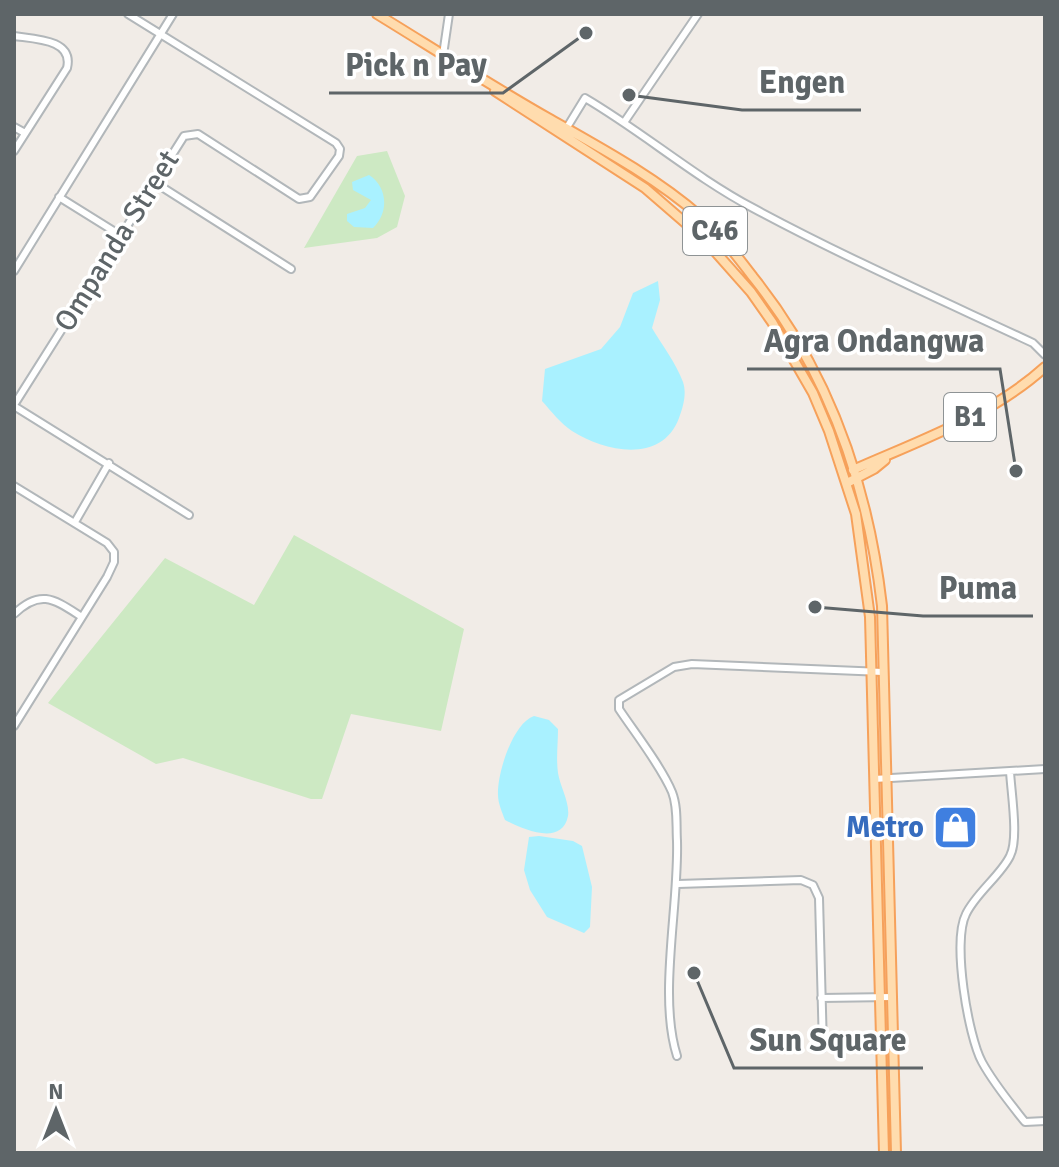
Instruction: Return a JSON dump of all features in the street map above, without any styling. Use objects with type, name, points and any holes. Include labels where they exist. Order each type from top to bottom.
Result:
[{"type":"main road","name":"C46","points":[[377,14],[564,131],[663,188],[703,219],[767,295],[801,346],[838,419],[857,474]]},
{"type":"main road","name":"C46","points":[[564,131],[680,216],[751,292],[793,355],[813,393],[846,478]]},
{"type":"main road","name":"B1","points":[[846,478],[989,407],[1045,367]]},
{"type":"main road","points":[[857,474],[869,520],[879,581],[896,1153]]},
{"type":"main road","points":[[846,478],[856,514],[867,583],[884,1153]]},
{"type":"street","name":"Ompanda Street","points":[[14,406],[184,136],[198,134],[299,199],[310,197],[339,156],[340,149],[336,143],[128,14]]},
{"type":"street","points":[[14,271],[173,14]]},
{"type":"street","points":[[443,55],[449,14]]},
{"type":"street","points":[[625,121],[698,14]]},
{"type":"street","points":[[14,36],[50,41],[64,50],[68,59],[67,68],[14,151]]},
{"type":"street","points":[[564,131],[585,98],[625,121],[677,162],[752,208],[1033,343],[1045,355]]},
{"type":"street","points":[[14,127],[25,133]]},
{"type":"street","points":[[154,182],[291,269]]},
{"type":"street","points":[[59,197],[120,235]]},
{"type":"street","points":[[14,406],[189,515]]},
{"type":"street","points":[[75,522],[109,463]]},
{"type":"street","points":[[14,726],[114,562],[114,552],[107,543],[15,490]]},
{"type":"street","points":[[14,614],[37,598],[47,598],[82,617]]},
{"type":"street","points":[[677,1056],[672,1040],[670,1009],[678,884],[676,811],[672,793],[619,709],[619,700],[674,667],[692,664],[883,672]]},
{"type":"street","points":[[874,779],[1045,769]]},
{"type":"street","points":[[1010,771],[1014,842],[1010,856],[966,913],[959,932],[960,955],[968,1016],[980,1060],[1025,1122],[1045,1121]]},
{"type":"street","points":[[678,884],[801,880],[813,885],[819,898],[823,1048]]},
{"type":"street","points":[[821,998],[892,997]]},
{"type":"green space","points":[[387,151],[405,196],[397,227],[377,238],[304,248],[357,156]]},
{"type":"green space","points":[[294,535],[464,629],[441,731],[351,714],[322,799],[311,799],[183,758],[156,764],[48,703],[165,558],[254,605]]},
{"type":"water","points":[[369,175],[383,193],[382,215],[373,228],[354,227],[347,221],[347,214],[365,208],[371,200],[353,190],[352,182]]},
{"type":"water","points":[[658,281],[660,300],[652,328],[683,382],[685,396],[679,418],[671,433],[646,448],[616,448],[585,438],[564,425],[542,401],[545,369],[601,349],[620,327],[633,293]]},
{"type":"water","points":[[534,716],[549,720],[558,729],[558,773],[568,816],[558,831],[550,833],[531,831],[505,820],[498,798],[500,774],[513,738],[519,728]]},
{"type":"water","points":[[529,837],[573,841],[582,846],[592,887],[590,927],[584,933],[547,917],[530,890],[524,870]]},
{"type":"place","name":"Pick n Pay","points":[[586,33]]},
{"type":"place","name":"Engen","points":[[629,95]]},
{"type":"place","name":"Agra Ondangwa","points":[[1016,471]]},
{"type":"place","name":"Puma","points":[[815,607]]},
{"type":"place","name":"Metro","points":[[955,827]]},
{"type":"place","name":"Sun Square","points":[[694,973]]}]
